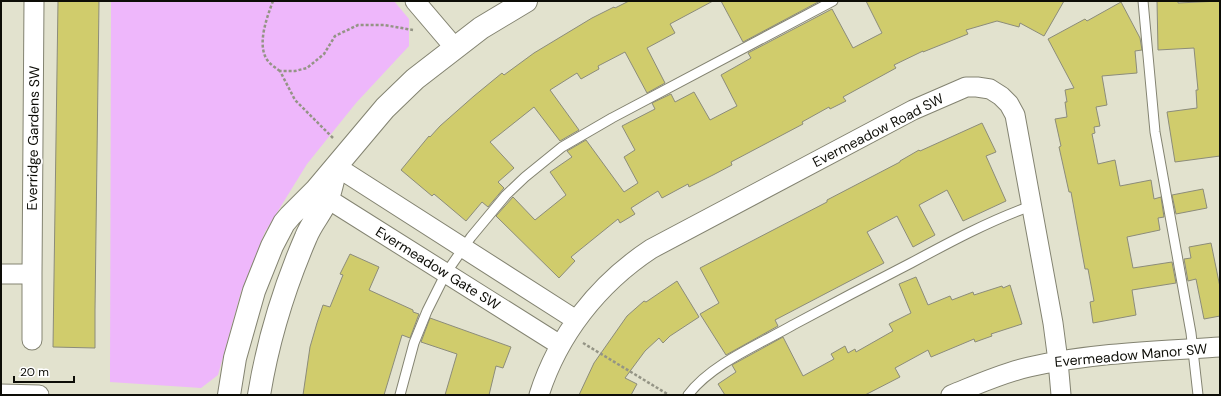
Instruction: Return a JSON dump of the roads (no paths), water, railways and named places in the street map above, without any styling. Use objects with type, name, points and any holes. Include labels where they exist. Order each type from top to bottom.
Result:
[{"type":"street","name":"Everridge Gardens SW","points":[[32,340],[34,1]]},
{"type":"street","points":[[415,1],[455,48]]},
{"type":"street","points":[[259,395],[269,346],[282,298],[322,194],[342,160],[385,108],[416,79],[481,28],[526,1]]},
{"type":"street","name":"Evermeadow Road SW","points":[[539,395],[543,382],[568,333],[594,298],[614,277],[636,259],[651,249],[913,110],[966,87],[990,89],[1001,96],[1009,104],[1014,115],[1058,361],[1062,395]]},
{"type":"street","points":[[342,160],[463,248],[568,333]]},
{"type":"street","points":[[229,395],[235,358],[261,270],[284,223],[295,210],[322,194]]},
{"type":"street","name":"Evermeadow Gate SW","points":[[322,194],[446,273],[568,333]]},
{"type":"street","points":[[1,274],[32,274]]},
{"type":"street","name":"Evermeadow Manor SW","points":[[951,395],[989,380],[1027,368],[1058,361],[1119,354],[1220,347]]},
{"type":"street","points":[[1,394],[39,395]]},
{"type":"lane","points":[[400,395],[414,343],[427,311],[446,273],[463,248],[506,195],[525,177],[562,147],[626,110],[833,1]]},
{"type":"lane","points":[[1143,1],[1155,132],[1181,272],[1193,349],[1198,395]]},
{"type":"lane","points":[[688,395],[718,366],[826,307],[970,232],[1031,206]]}]
